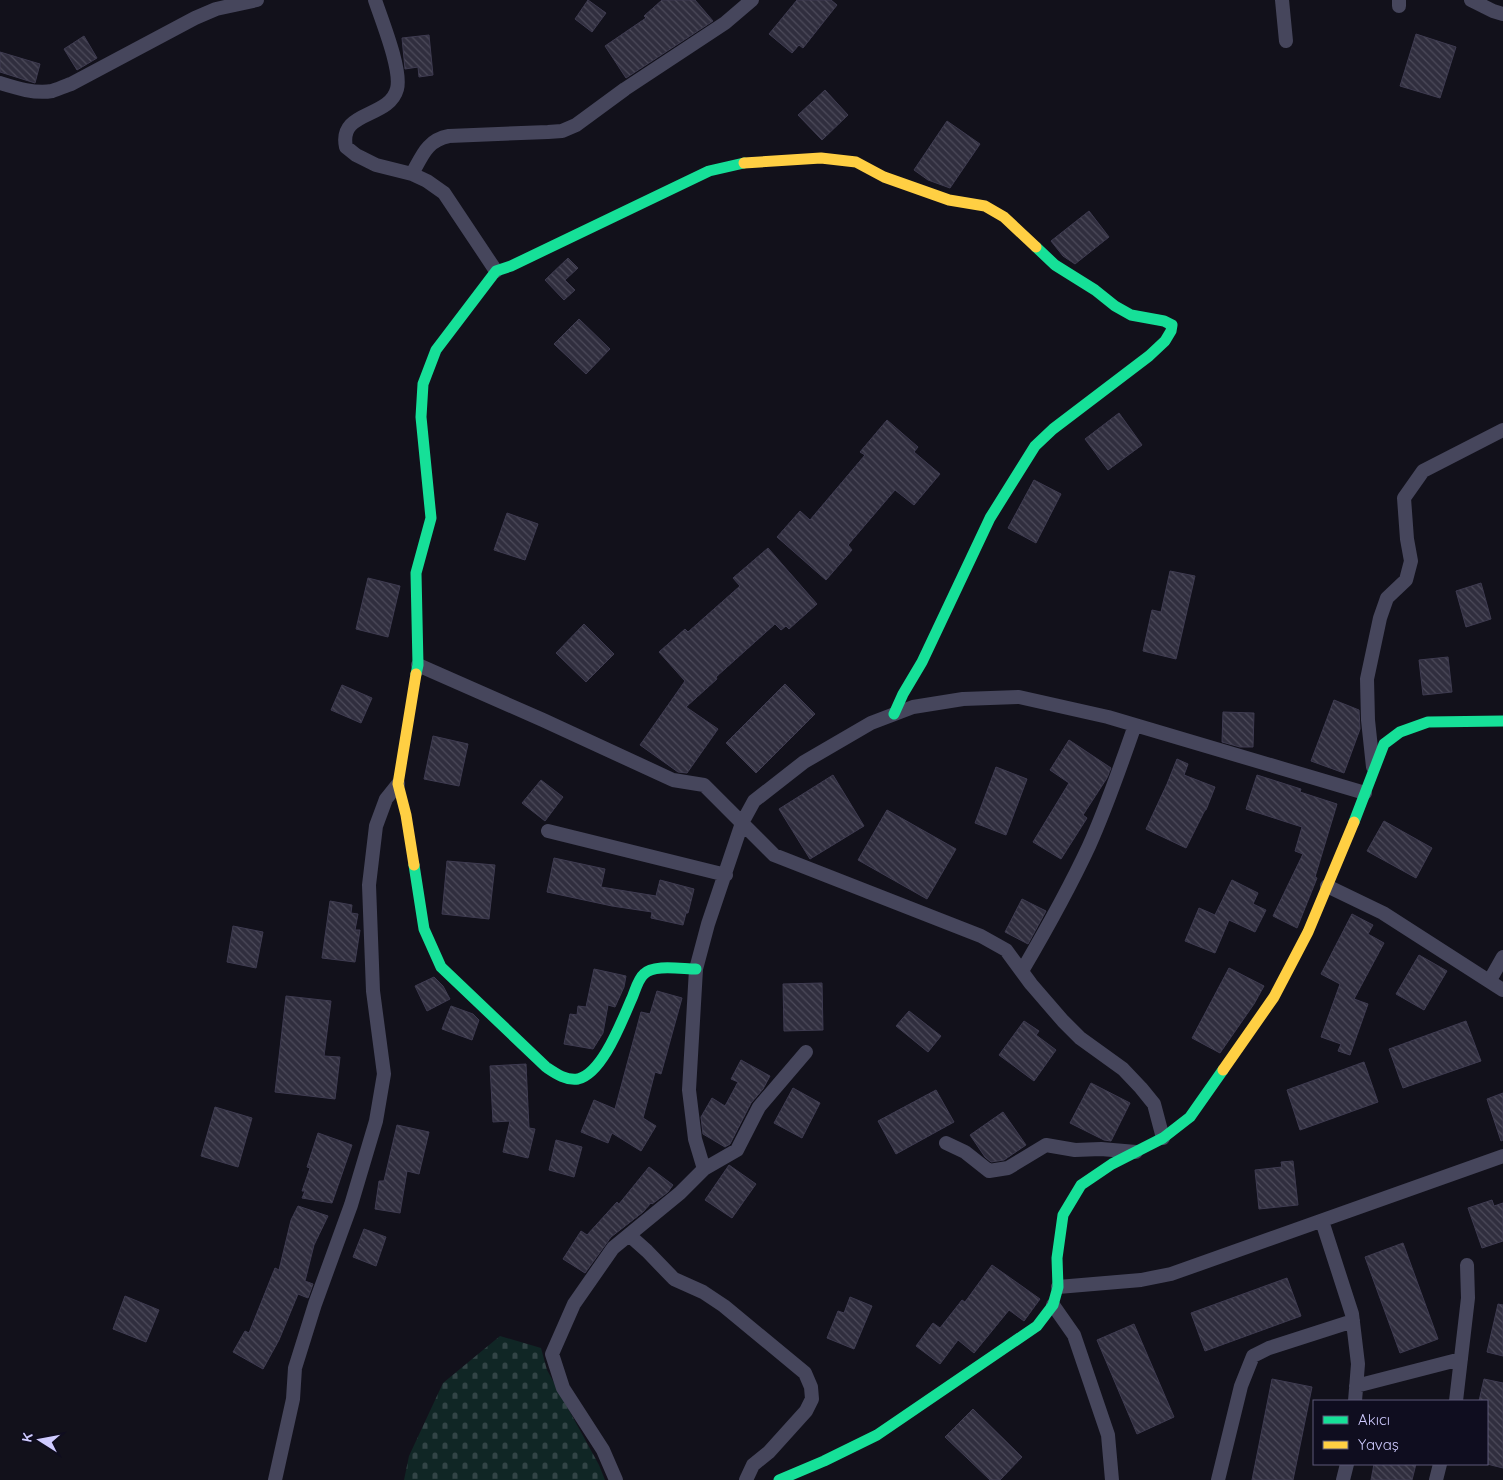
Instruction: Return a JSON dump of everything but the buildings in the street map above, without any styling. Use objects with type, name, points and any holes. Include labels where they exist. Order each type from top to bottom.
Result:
[{"type":"street","points":[[0,83],[18,89],[51,91],[71,84],[195,18],[216,9],[257,0]]},
{"type":"street","points":[[375,0],[398,76],[397,90],[388,104],[356,120],[348,128],[344,139],[346,147],[356,155],[376,165],[412,174],[444,192],[496,271]]},
{"type":"street","points":[[412,174],[428,146],[438,138],[562,131],[576,126],[625,89],[725,23],[752,0]]},
{"type":"street","points":[[1282,0],[1286,41]]},
{"type":"street","points":[[1471,0],[1503,14]]},
{"type":"street","points":[[696,969],[653,968],[643,974],[613,1040],[596,1069],[579,1079],[561,1078],[546,1067],[441,967],[424,929],[406,815],[398,784],[418,665],[416,573],[431,518],[421,417],[422,384],[436,350],[496,271],[511,266],[709,171],[739,163],[821,158],[856,162],[884,177],[949,200],[985,206],[1004,217],[1055,265],[1095,290],[1115,306],[1131,315],[1172,325],[1165,341],[1149,356],[1053,429],[1035,446],[990,518],[922,662],[903,694],[894,714]]},
{"type":"street","points":[[1373,771],[1368,720],[1367,679],[1380,618],[1387,598],[1406,580],[1411,561],[1404,498],[1423,471],[1503,430]]},
{"type":"street","points":[[418,665],[673,780],[704,785],[774,855],[981,936],[1006,950],[1036,990],[1063,1021],[1080,1038],[1123,1069],[1154,1104],[1163,1138]]},
{"type":"street","points":[[704,1169],[695,1139],[689,1090],[696,969],[708,924],[742,823],[754,801],[804,762],[871,723],[913,707],[963,699],[1019,697],[1108,716],[1365,793]]},
{"type":"street","points":[[779,1480],[824,1461],[877,1435],[1037,1326],[1053,1305],[1058,1287],[1057,1258],[1063,1215],[1081,1185],[1112,1164],[1163,1138],[1190,1117],[1274,997],[1308,932],[1384,744],[1400,732],[1428,722],[1503,721]]},
{"type":"street","points":[[1022,970],[1047,927],[1088,847],[1104,810],[1135,725]]},
{"type":"street","points":[[275,1480],[293,1400],[295,1368],[315,1304],[352,1205],[376,1120],[384,1074],[373,991],[370,885],[376,826],[386,800],[398,784]]},
{"type":"street","points":[[548,831],[726,875]]},
{"type":"street","points":[[1327,886],[1383,913],[1503,990]]},
{"type":"street","points":[[1490,980],[1503,957]]},
{"type":"street","points":[[616,1480],[603,1450],[563,1388],[552,1354],[574,1304],[612,1248],[680,1194],[704,1169],[737,1150],[759,1107],[806,1052]]},
{"type":"street","points":[[946,1143],[966,1152],[989,1171],[1008,1168],[1046,1145],[1075,1150],[1100,1149],[1136,1152]]},
{"type":"street","points":[[1058,1287],[1142,1280],[1171,1274],[1503,1156]]},
{"type":"street","points":[[1322,1221],[1352,1314],[1358,1364],[1354,1400]]},
{"type":"street","points":[[629,1235],[647,1250],[674,1279],[703,1292],[724,1306],[805,1373],[811,1387],[812,1399],[806,1411],[769,1452],[753,1465],[746,1480]]},
{"type":"street","points":[[1456,1400],[1468,1298],[1468,1266]]},
{"type":"street","points":[[1053,1305],[1074,1335],[1108,1435],[1112,1480]]},
{"type":"street","points":[[1218,1480],[1240,1386],[1252,1356],[1269,1348],[1353,1321]]},
{"type":"street","points":[[1356,1386],[1461,1359]]},
{"type":"street","points":[[1343,1480],[1347,1465]]},
{"type":"street","points":[[1436,1480],[1440,1465]]},
{"type":"green space","points":[[500,1336],[541,1348],[547,1370],[599,1465],[605,1480],[404,1480],[409,1456],[443,1383]]},
{"type":"traffic: fast","points":[[416,674],[418,665],[416,573],[431,518],[421,417],[423,384],[436,350],[496,271],[511,266],[709,171],[744,163]]},
{"type":"traffic: fast","points":[[894,714],[903,694],[922,662],[990,518],[1035,446],[1053,429],[1149,356],[1165,341],[1171,331],[1172,325],[1164,321],[1131,315],[1115,306],[1095,290],[1055,265],[1036,247]]},
{"type":"traffic: fast","points":[[1354,822],[1384,744],[1400,732],[1428,722],[1503,721]]},
{"type":"traffic: fast","points":[[414,865],[424,929],[441,967],[546,1067],[565,1078],[578,1079],[587,1075],[596,1067],[611,1044],[638,982],[644,974],[661,968],[696,969]]},
{"type":"traffic: fast","points":[[779,1480],[824,1461],[877,1435],[1037,1326],[1053,1305],[1058,1287],[1057,1258],[1063,1215],[1081,1185],[1112,1164],[1163,1138],[1190,1117],[1223,1070]]},
{"type":"traffic: slow","points":[[744,163],[821,158],[856,162],[884,177],[949,200],[985,206],[1004,217],[1036,247]]},
{"type":"traffic: slow","points":[[414,865],[406,815],[398,784],[416,674]]},
{"type":"traffic: slow","points":[[1223,1070],[1274,997],[1308,932],[1354,822]]}]
